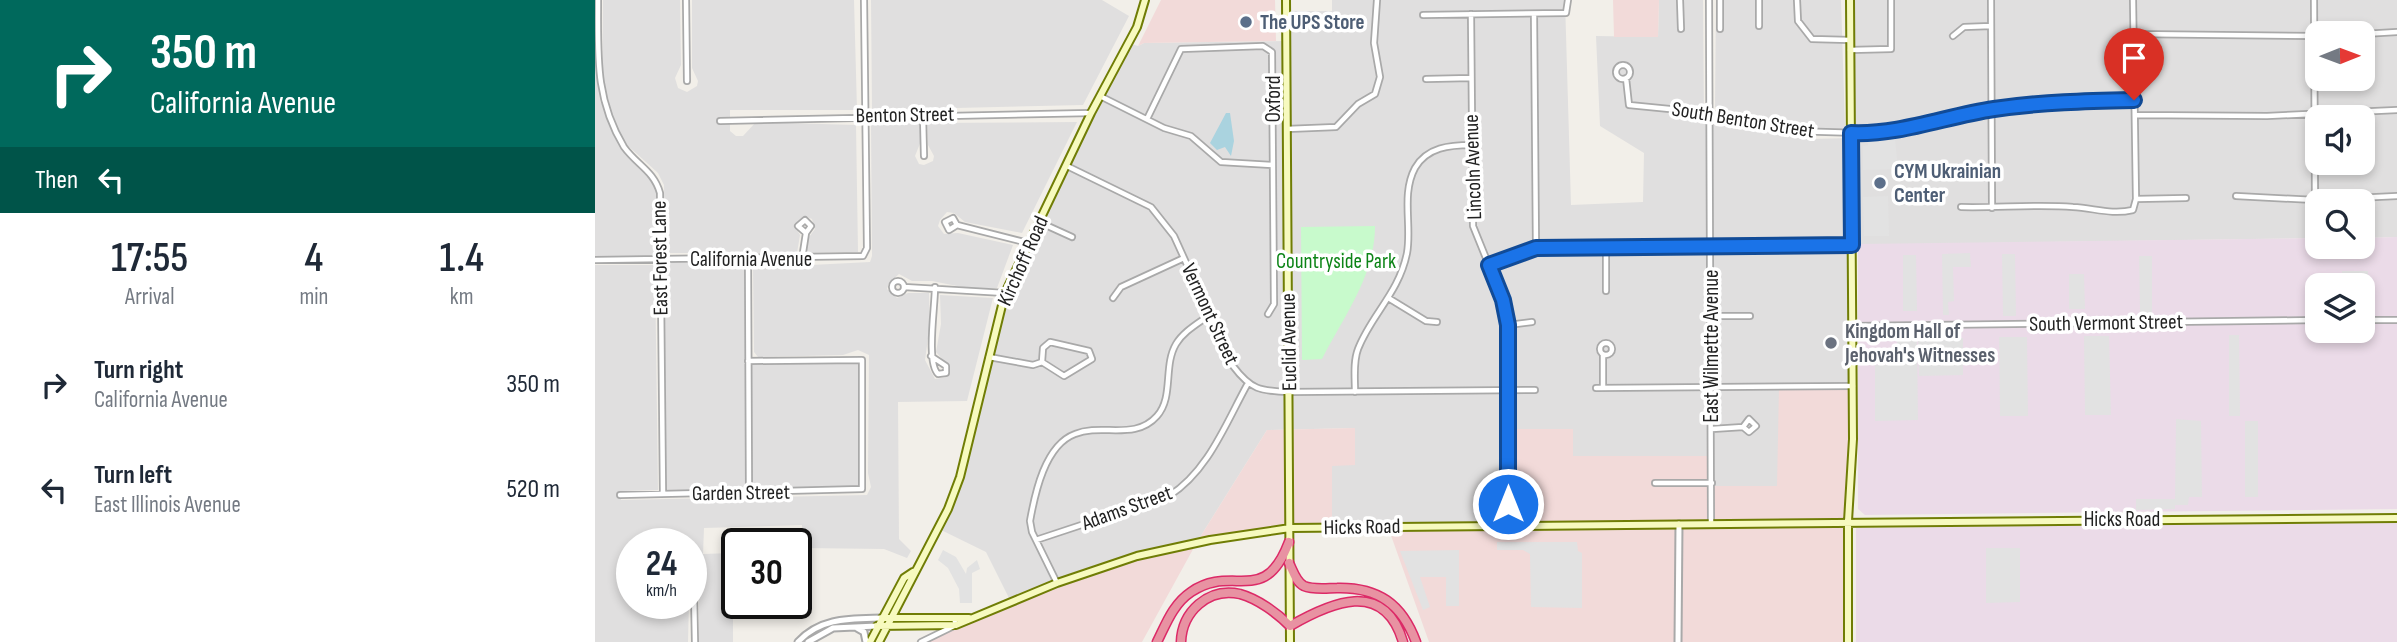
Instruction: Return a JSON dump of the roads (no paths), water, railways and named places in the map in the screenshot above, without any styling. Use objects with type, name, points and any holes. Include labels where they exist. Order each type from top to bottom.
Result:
[{"type":"highway","points":[[1157,642],[1177,604],[1191,592],[1207,584],[1265,578],[1277,568],[1289,542]]},
{"type":"highway","points":[[1289,563],[1297,580],[1305,587],[1357,588],[1381,595],[1403,614],[1416,642]]},
{"type":"highway","points":[[1181,642],[1182,627],[1192,610],[1205,599],[1225,593],[1247,597],[1290,626],[1336,603],[1362,601],[1388,614],[1403,642]]},
{"type":"main road","name":"Kirchoff Road","points":[[879,642],[948,509],[960,477],[1005,293],[1091,113],[1137,27],[1145,0]]},
{"type":"main road","name":"Euclid Avenue","points":[[1286,0],[1290,642]]},
{"type":"main road","points":[[1848,642],[1848,521],[1853,386],[1850,0]]},
{"type":"main road","name":"Hicks Road","points":[[955,622],[1057,583],[1171,547],[1290,528],[2397,518]]},
{"type":"main road","name":"Kirchoff Road","points":[[868,642],[904,578],[913,572]]},
{"type":"main road","points":[[903,599],[904,612],[913,618]]},
{"type":"main road","points":[[882,618],[955,622]]},
{"type":"main road","points":[[877,626],[955,622]]},
{"type":"street","name":"East Forest Lane","points":[[598,0],[597,102],[626,150],[657,180],[660,193],[663,494]]},
{"type":"street","points":[[686,0],[687,81]]},
{"type":"street","points":[[864,0],[865,116]]},
{"type":"street","points":[[1287,129],[1336,127],[1358,104],[1375,94],[1380,77],[1374,44],[1377,0]]},
{"type":"street","points":[[1423,15],[1566,13],[1568,0]]},
{"type":"street","points":[[1680,0],[1681,29]]},
{"type":"street","name":"East Wilmette Avenue","points":[[1709,0],[1711,523]]},
{"type":"street","points":[[1720,0],[1720,29]]},
{"type":"street","points":[[1759,0],[1759,26]]},
{"type":"street","points":[[1797,0],[1798,21],[1812,39],[1850,40]]},
{"type":"street","points":[[1849,50],[1891,49],[1891,0]]},
{"type":"street","points":[[1991,0],[1992,208]]},
{"type":"street","points":[[1961,207],[2073,207],[2096,212],[2133,210],[2136,199],[2133,0]]},
{"type":"street","points":[[2315,0],[2316,21]]},
{"type":"street","name":"Lincoln Avenue","points":[[1471,14],[1473,226],[1503,300],[1508,325],[1508,525]]},
{"type":"street","points":[[1534,14],[1536,248]]},
{"type":"street","points":[[1953,36],[1964,27],[1991,26]]},
{"type":"street","points":[[2375,33],[2397,32]]},
{"type":"street","points":[[2134,34],[2305,36]]},
{"type":"street","name":"Oxford","points":[[1147,119],[1181,49],[1267,47],[1273,56],[1275,304],[1268,314]]},
{"type":"street","points":[[1426,79],[1471,78]]},
{"type":"street","name":"South Benton Street","points":[[1626,78],[1629,105],[1710,113],[1792,131],[1851,133],[1907,130],[1992,109],[2043,103],[2134,100]]},
{"type":"street","points":[[1100,96],[1164,128],[1191,136],[1221,162],[1272,165]]},
{"type":"street","points":[[2375,111],[2397,110]]},
{"type":"street","name":"Benton Street","points":[[720,121],[1091,113]]},
{"type":"street","points":[[2135,115],[2305,114]]},
{"type":"street","name":"California Avenue","points":[[595,260],[863,256],[867,248],[865,116]]},
{"type":"street","points":[[923,116],[924,156]]},
{"type":"street","points":[[1355,392],[1355,363],[1359,346],[1390,299],[1406,255],[1409,186],[1416,167],[1430,152],[1450,145],[1472,145]]},
{"type":"street","name":"Vermont Street","points":[[1067,166],[1151,207],[1174,236],[1208,316],[1233,366],[1247,385],[1267,391],[1290,392],[1535,390]]},
{"type":"street","points":[[2236,196],[2305,199]]},
{"type":"street","points":[[2375,197],[2397,196]]},
{"type":"street","points":[[2136,199],[2186,198]]},
{"type":"street","points":[[1039,222],[1072,237]]},
{"type":"street","points":[[957,225],[1028,243]]},
{"type":"street","points":[[802,259],[806,233]]},
{"type":"street","points":[[1489,265],[1536,248],[1852,245]]},
{"type":"street","points":[[1606,248],[1606,291]]},
{"type":"street","points":[[1113,298],[1121,286],[1184,258]]},
{"type":"street","points":[[748,259],[749,493]]},
{"type":"street","points":[[904,287],[1005,293]]},
{"type":"street","points":[[931,356],[936,317],[935,288]]},
{"type":"street","points":[[1390,299],[1426,321],[1437,321]]},
{"type":"street","points":[[1057,583],[1032,532],[1032,509],[1050,457],[1060,442],[1077,433],[1126,432],[1146,425],[1158,415],[1165,400],[1170,360],[1176,344],[1208,316]]},
{"type":"street","points":[[1712,316],[1750,316]]},
{"type":"street","name":"South Vermont Street","points":[[1853,326],[2305,320]]},
{"type":"street","points":[[2375,320],[2397,320]]},
{"type":"street","points":[[1508,325],[1532,322]]},
{"type":"street","points":[[1050,342],[1076,351],[1089,351],[1092,359],[1064,376],[1042,362],[1043,348],[1050,342]]},
{"type":"street","points":[[1603,355],[1603,387]]},
{"type":"street","points":[[989,357],[1033,365],[1042,362]]},
{"type":"street","name":"Garden Street","points":[[619,495],[862,489],[862,360],[748,361]]},
{"type":"street","name":"Adams Street","points":[[1036,540],[1168,496],[1187,484],[1204,463],[1247,385]]},
{"type":"street","points":[[1596,388],[1853,386]]},
{"type":"street","points":[[1712,429],[1743,427]]},
{"type":"street","points":[[1655,482],[1712,483]]},
{"type":"street","points":[[1678,642],[1679,524]]},
{"type":"street","points":[[798,642],[810,631],[832,621],[882,618]]},
{"type":"street","points":[[695,619],[695,642]]},
{"type":"street","points":[[922,642],[955,622]]},
{"type":"street","points":[[808,642],[833,628],[877,626]]},
{"type":"street","points":[[854,627],[864,632],[868,642]]},
{"type":"water","points":[[1226,113],[1230,113],[1234,141],[1231,156],[1225,147],[1217,150],[1210,143]]},
{"type":"place","name":"The UPS Store","points":[[1246,22]]},
{"type":"place","name":"CYM Ukrainian Center","points":[[1880,183]]},
{"type":"place","name":"Kingdom Hall of Jehovah's Witnesses","points":[[1831,343]]},
{"type":"park label","name":"Countryside Park","points":[[1336,261]]}]
